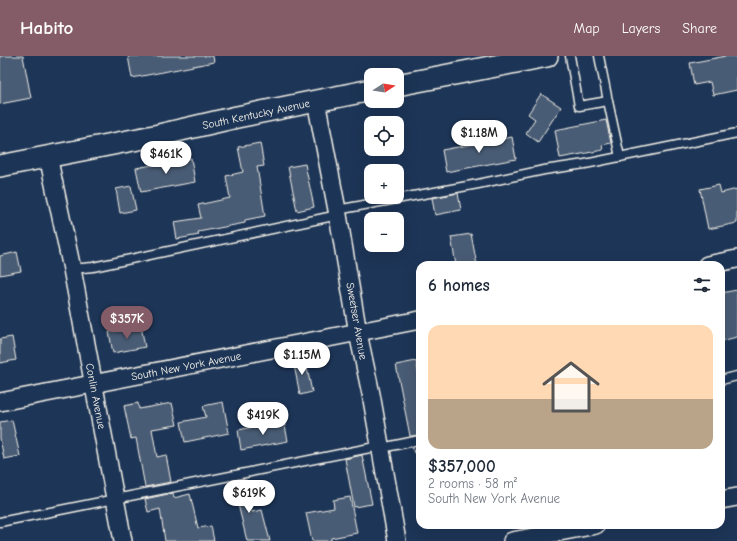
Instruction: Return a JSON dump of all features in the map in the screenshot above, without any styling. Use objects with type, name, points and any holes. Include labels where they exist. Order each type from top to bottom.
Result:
[{"type":"street","points":[[404,84],[548,56]]},
{"type":"street","name":"South Kentucky Avenue","points":[[0,166],[160,135],[237,117],[364,91]]},
{"type":"street","name":"Sweetser Avenue","points":[[316,101],[338,212],[358,333],[397,541]]},
{"type":"street","name":"Conlin Avenue","points":[[48,156],[72,269],[123,541]]},
{"type":"street","points":[[725,261],[737,259]]},
{"type":"street","name":"South New York Avenue","points":[[0,402],[416,321]]},
{"type":"street","points":[[725,499],[737,497]]},
{"type":"street","points":[[512,541],[575,529]]},
{"type":"lane","points":[[570,56],[579,106],[608,101]]},
{"type":"lane","points":[[599,56],[620,157]]},
{"type":"lane","points":[[72,269],[93,267],[338,212],[737,133]]},
{"type":"lane","points":[[725,379],[737,376]]},
{"type":"lane","points":[[0,522],[380,446],[386,448],[416,441]]},
{"type":"building","points":[[0,56],[23,56],[31,98],[0,104]]},
{"type":"building","points":[[128,56],[213,56],[214,62],[132,78]]},
{"type":"building","points":[[726,56],[737,56],[737,90],[713,95],[710,82],[694,85],[690,63]]},
{"type":"building","points":[[541,94],[561,107],[538,142],[526,133],[535,119],[528,114]]},
{"type":"building","points":[[606,120],[611,143],[602,145],[603,150],[560,158],[555,130]]},
{"type":"building","points":[[512,137],[516,159],[446,172],[442,150]]},
{"type":"building","points":[[260,143],[264,166],[257,167],[265,216],[245,220],[245,223],[198,232],[199,235],[177,239],[174,222],[201,218],[198,205],[230,198],[226,176],[243,172],[238,147]]},
{"type":"building","points":[[191,158],[195,182],[141,192],[136,168]]},
{"type":"building","points":[[305,164],[314,207],[297,211],[288,167]]},
{"type":"building","points":[[719,185],[721,193],[737,189],[737,223],[708,229],[700,189]]},
{"type":"building","points":[[131,186],[136,210],[120,213],[116,189]]},
{"type":"building","points":[[458,193],[461,210],[435,215],[432,198]]},
{"type":"building","points":[[471,234],[476,261],[455,261],[451,237]]},
{"type":"building","points":[[17,252],[21,271],[0,275],[0,256]]},
{"type":"building","points":[[737,290],[737,337],[725,340],[725,292]]},
{"type":"building","points":[[141,326],[145,347],[113,353],[109,332]]},
{"type":"building","points":[[12,337],[16,360],[0,363],[0,339]]},
{"type":"building","points":[[305,358],[312,392],[300,395],[293,360]]},
{"type":"building","points":[[416,361],[416,435],[410,436],[396,365]]},
{"type":"building","points":[[223,402],[229,433],[185,442],[181,422],[206,417],[203,406]]},
{"type":"building","points":[[138,403],[139,409],[172,403],[177,425],[152,429],[157,457],[166,455],[171,482],[145,487],[136,438],[131,439],[124,406]]},
{"type":"building","points":[[12,420],[20,456],[4,459],[0,438],[0,422]]},
{"type":"building","points":[[284,421],[288,441],[241,450],[238,430]]},
{"type":"building","points":[[416,446],[416,453],[414,453],[412,447]]},
{"type":"building","points":[[362,455],[372,504],[354,507],[345,459]]},
{"type":"building","points":[[246,480],[252,512],[262,510],[270,541],[247,541],[237,500],[233,501],[229,483]]},
{"type":"building","points":[[173,493],[174,498],[190,494],[198,528],[211,526],[214,541],[165,541],[160,509],[148,512],[145,499]]},
{"type":"building","points":[[350,497],[357,533],[331,538],[331,541],[312,541],[306,513],[334,508],[333,500]]}]
